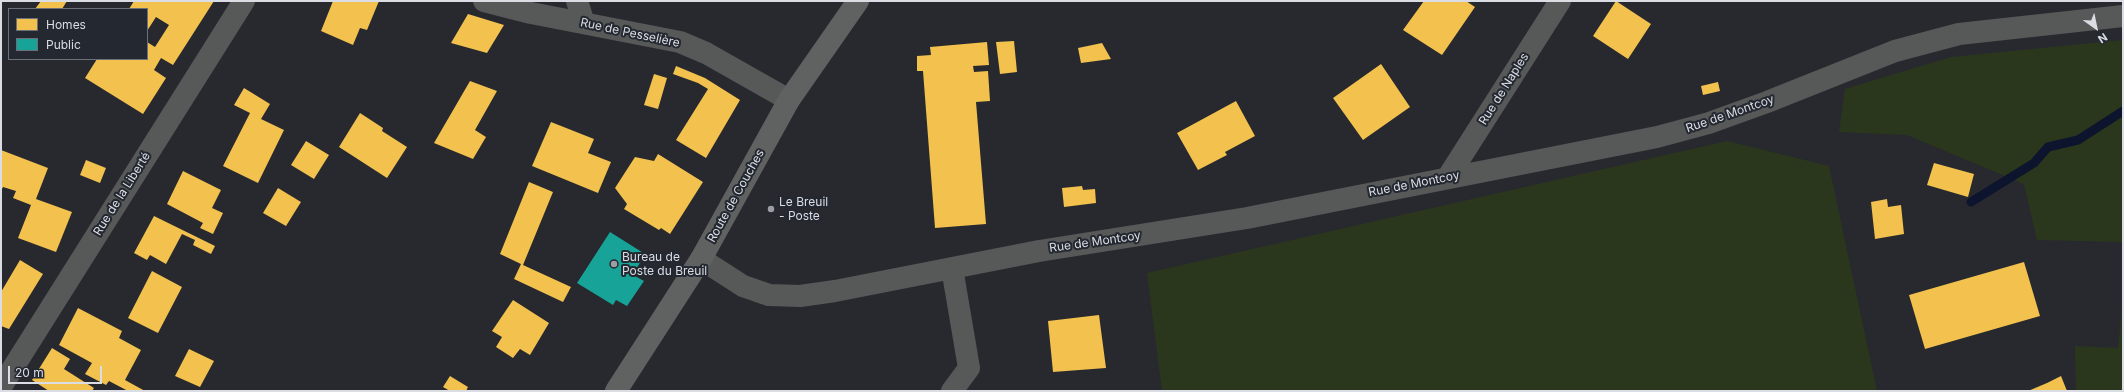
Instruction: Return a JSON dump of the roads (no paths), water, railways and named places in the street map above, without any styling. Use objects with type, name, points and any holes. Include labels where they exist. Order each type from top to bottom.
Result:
[{"type":"main road","name":"Route de Couches","points":[[616,391],[701,259],[789,100],[858,1]]},
{"type":"street","name":"Rue de la Liberté","points":[[1,387],[244,1]]},
{"type":"street","name":"Rue de Pesselière","points":[[484,1],[531,13],[680,42],[706,53],[789,100]]},
{"type":"street","points":[[577,1],[584,23]]},
{"type":"street","name":"Rue de Naples","points":[[1448,177],[1560,1]]},
{"type":"street","name":"Rue de Montcoy","points":[[701,259],[744,286],[769,295],[800,296],[835,291],[1039,251],[1247,218],[1657,136],[1709,123],[1767,102],[1895,51],[1959,34],[2123,16]]},
{"type":"street","points":[[952,268],[969,368],[952,391]]},
{"type":"waterway","points":[[1971,202],[2034,163],[2048,147],[2078,140],[2123,111]]},
{"type":"place","name":"Le Breuil - Poste","points":[[771,209]]},
{"type":"place","name":"Bureau de Poste du Breuil","points":[[614,264]]}]
